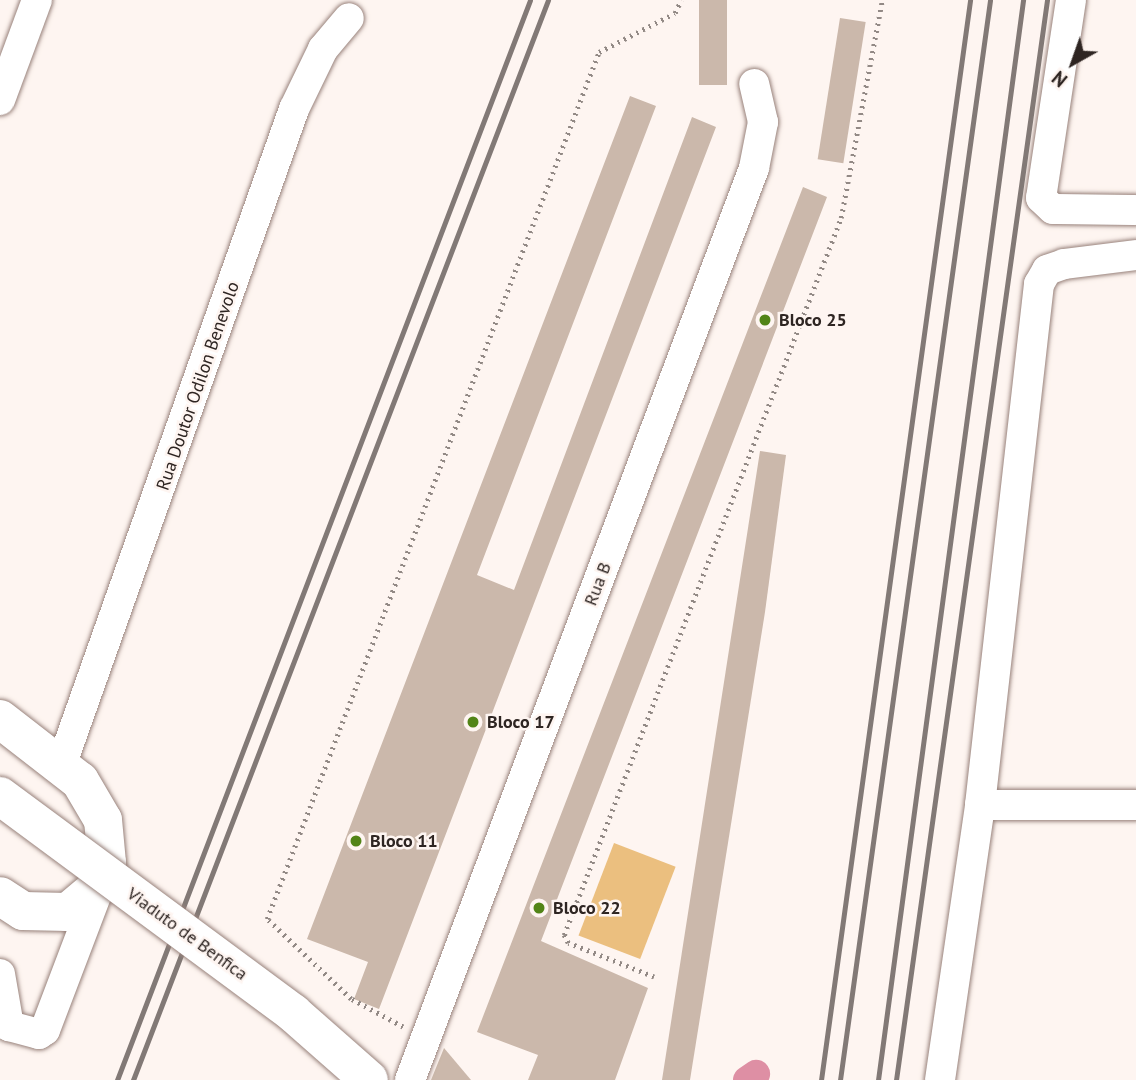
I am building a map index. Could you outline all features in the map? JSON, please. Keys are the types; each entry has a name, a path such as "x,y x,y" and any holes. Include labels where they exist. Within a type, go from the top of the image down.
{"main road":[{"path":"0,719 62,763 103,820 107,863 100,885 68,912 47,916 0,896"},
{"name":"Viaduto de Benfica","path":"0,796 293,1013 369,1080"}],"street":[{"path":"0,100 37,0"},
{"path":"1071,0 1041,198 1053,209 1133,219"},
{"name":"Rua Doutor Odilon Benevolo","path":"62,763 294,109 323,50 349,18"},
{"name":"Rua B","path":"410,1080 754,168 763,122 754,84"},
{"path":"940,1080 980,805 1039,284 1047,270 1064,264 1136,254"},
{"path":"980,805 1136,805"},
{"path":"0,974 9,1026 39,1034 51,1020 100,885"}],"path":[{"path":"427,1039 351,999 267,919 599,52 675,13 681,0"},
{"path":"654,977 568,943 564,935 841,218 882,0"}],"shaded area":[{"path":"614,843 676,867 640,959 579,935"}],"building":[{"path":"699,0 727,0 727,85 699,85"},
{"path":"840,18 866,22 843,163 818,159"},
{"path":"630,96 656,106 477,575 514,590 692,117 716,127 379,1009 354,999 368,962 307,939"},
{"path":"803,187 827,197 541,941 648,988 615,1080 528,1080 538,1055 477,1032"},
{"path":"760,451 786,455 765,612 690,1080 662,1080"},
{"path":"444,1048 471,1080 431,1080"}],"waterway":[{"path":"747,1080 756,1074"}],"railway":[{"path":"117,1080 530,0"},
{"path":"133,1080 548,0"},
{"path":"821,1080 970,0"},
{"path":"840,1080 990,0"},
{"path":"878,1080 1023,0"},
{"path":"896,1080 1047,0"}],"place":[{"name":"Bloco 25","path":"765,320"},
{"name":"Bloco 17","path":"473,722"},
{"name":"Bloco 11","path":"356,841"},
{"name":"Bloco 22","path":"539,908"}]}
